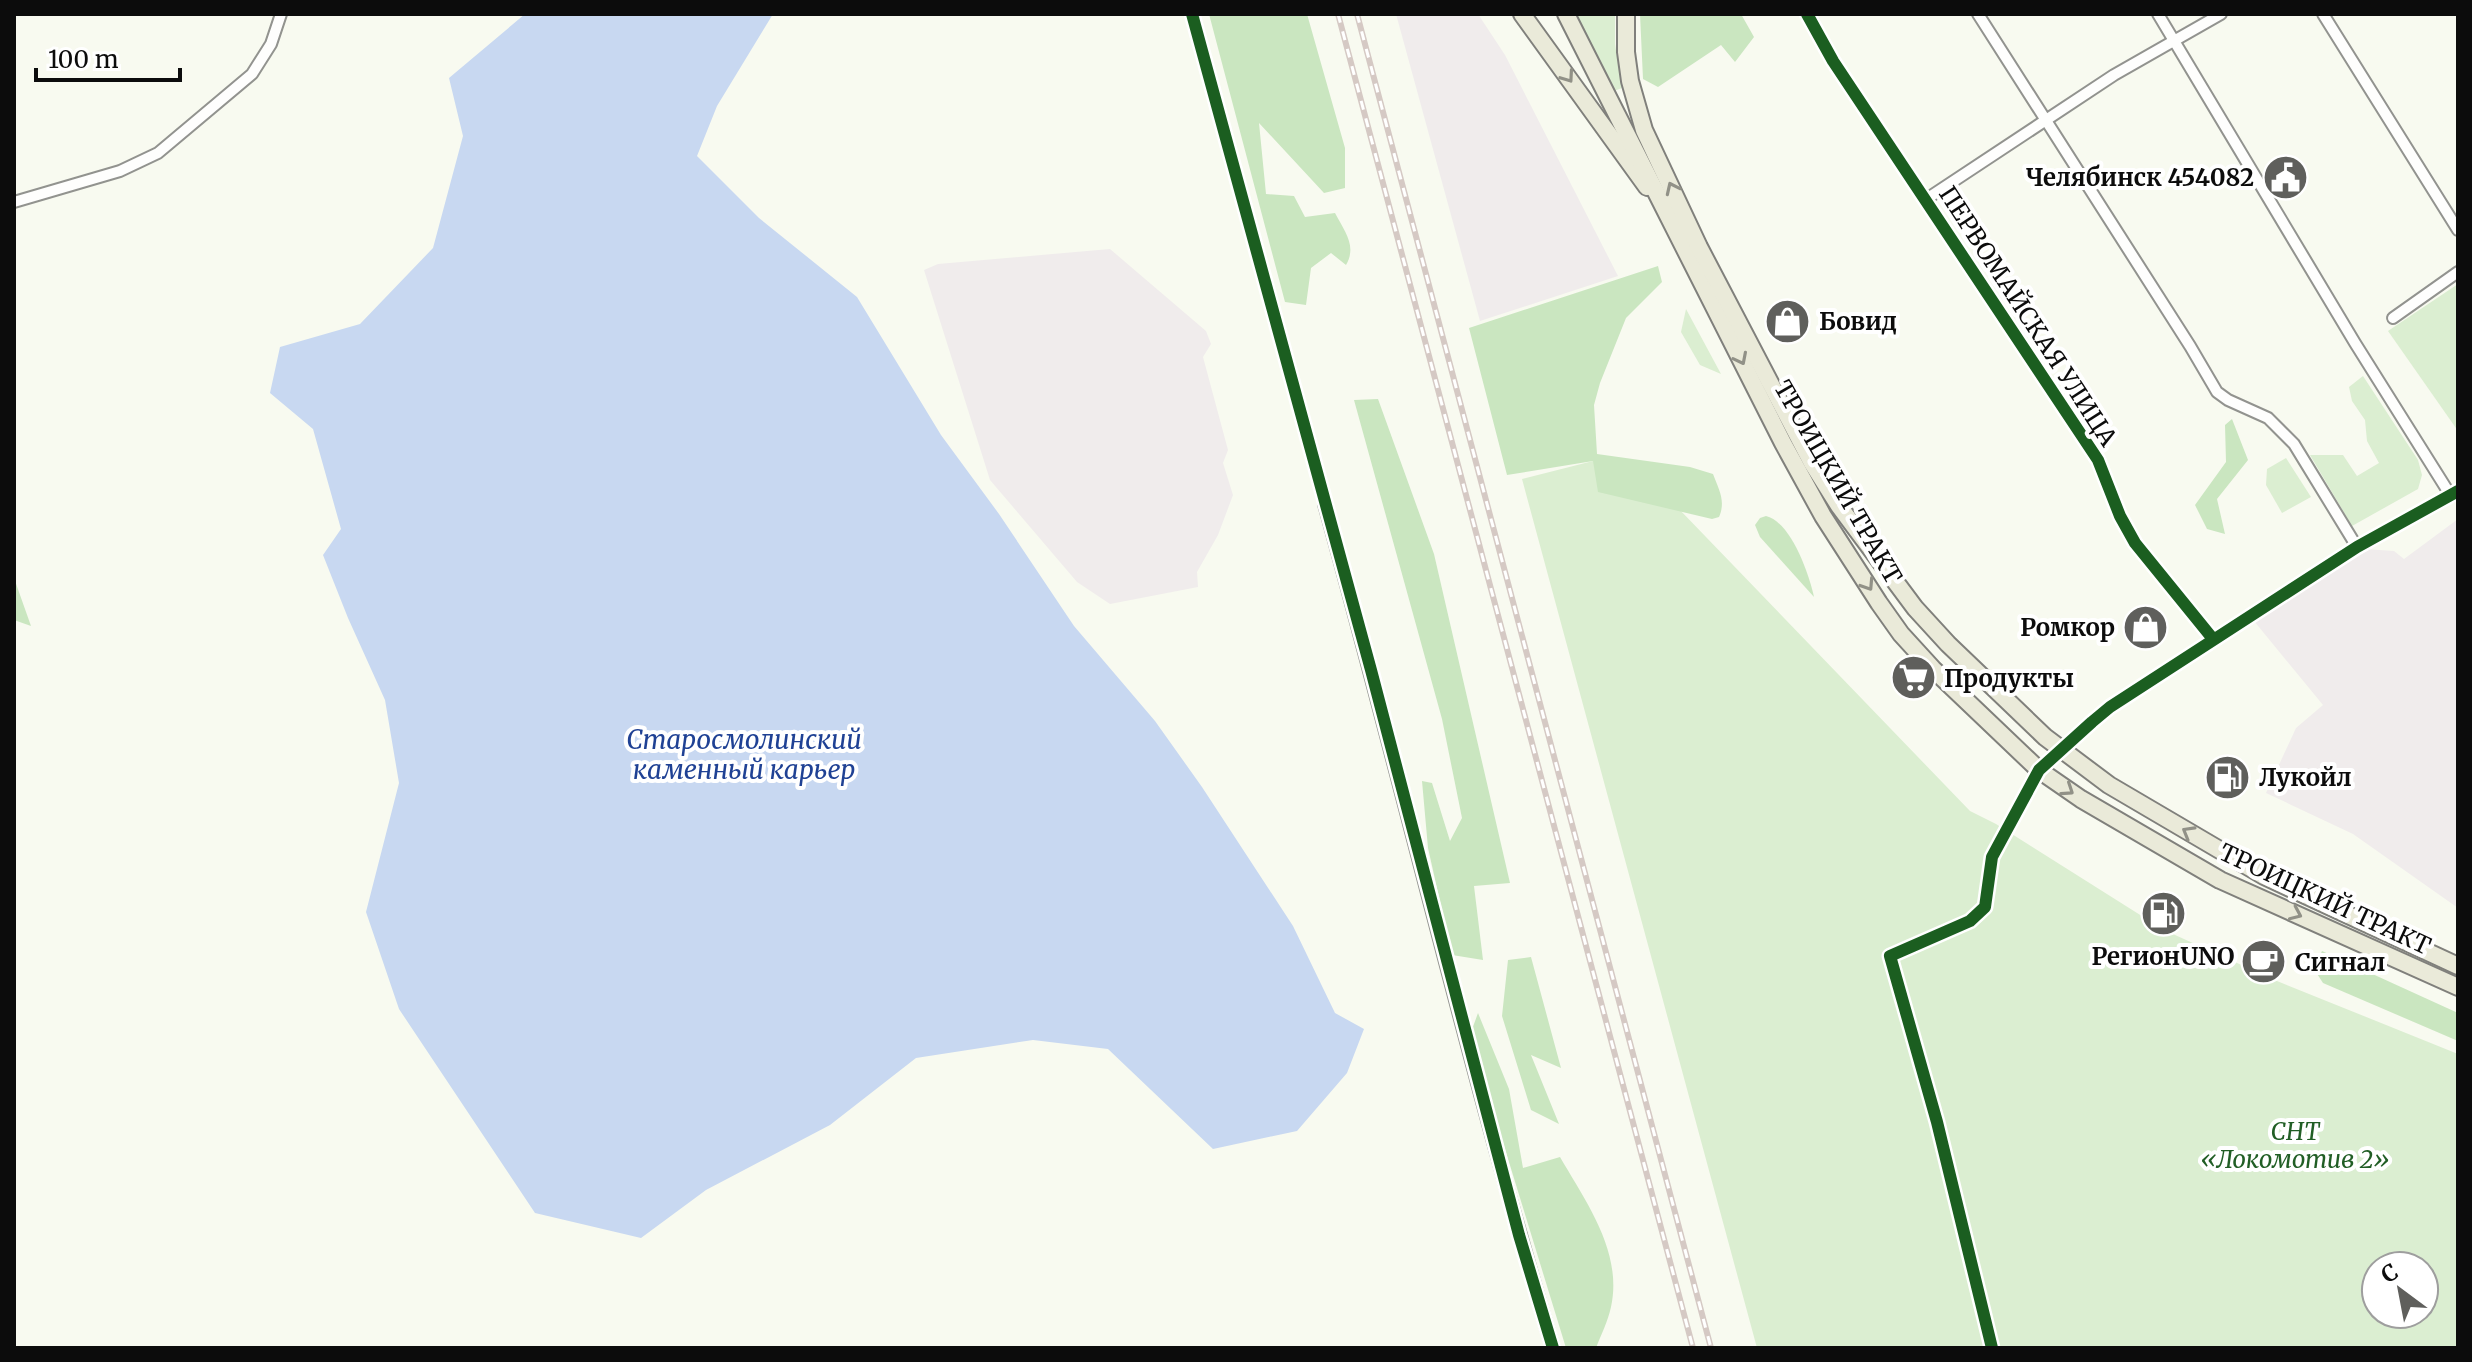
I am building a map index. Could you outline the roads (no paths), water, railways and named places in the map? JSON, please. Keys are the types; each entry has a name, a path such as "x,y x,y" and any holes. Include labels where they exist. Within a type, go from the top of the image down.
{"main road":[{"path":"1522,14 1629,164 1668,213"},
{"name":"ТРОИЦКИЙ ТРАКТ","path":"1566,14 1789,455 1823,516 1901,634 1933,669 2039,770 2081,799 2220,880 2458,987"},
{"name":"ТРОИЦКИЙ ТРАКТ","path":"1626,14 1630,81 1644,130 1718,284 1812,463 1849,520 1921,615 2061,750 2109,785 2264,876 2458,966"}],"street":[{"path":"14,202 120,171 158,153 252,74 271,44 281,14"},
{"path":"1181,14 1192,16 1371,670 1519,1235 1553,1348"},
{"name":"ПЕРВОМАЙСКАЯ УЛИЦА","path":"1807,14 1833,61 2098,460 2120,516 2135,543 2213,639"},
{"path":"1978,14 2208,379 2228,400 2268,418 2282,429 2357,547"},
{"path":"1992,1348 1937,1122 1890,956 1979,915 1988,899 1992,857 2039,770 2110,707 2357,547 2455,494 2355,343 2158,14"},
{"path":"1925,200 2114,75 2221,14"},
{"path":"2323,14 2458,230"},
{"path":"2393,318 2458,272"}],"water":[{"name":"Старосмолинский каменный карьер","path":"525,14 773,14 717,106 697,156 759,218 857,297 941,435 999,514 1074,626 1155,721 1202,787 1293,926 1335,1013 1364,1029 1347,1073 1297,1131 1213,1149 1108,1049 1033,1040 916,1058 830,1125 706,1190 641,1238 535,1213 399,1009 366,912 399,783 385,700 323,555 341,529 313,429 270,393 280,347 360,324 433,248 463,136 449,78"}],"railway":[{"path":"1338,14 1693,1348"},
{"path":"1357,14 1711,1348"}],"place":[{"name":"Челябинск 454082","path":"2285,177"},
{"name":"Бовид","path":"1788,321"},
{"name":"Ромкор","path":"2146,627"},
{"name":"Продукты","path":"1913,678"},
{"name":"Лукойл","path":"2228,777"},
{"name":"РегионUNO","path":"2163,914"},
{"name":"Сигнал","path":"2264,962"}],"park label":[{"name":"СНТ «Локомотив 2»","path":"2295,1145"}]}
